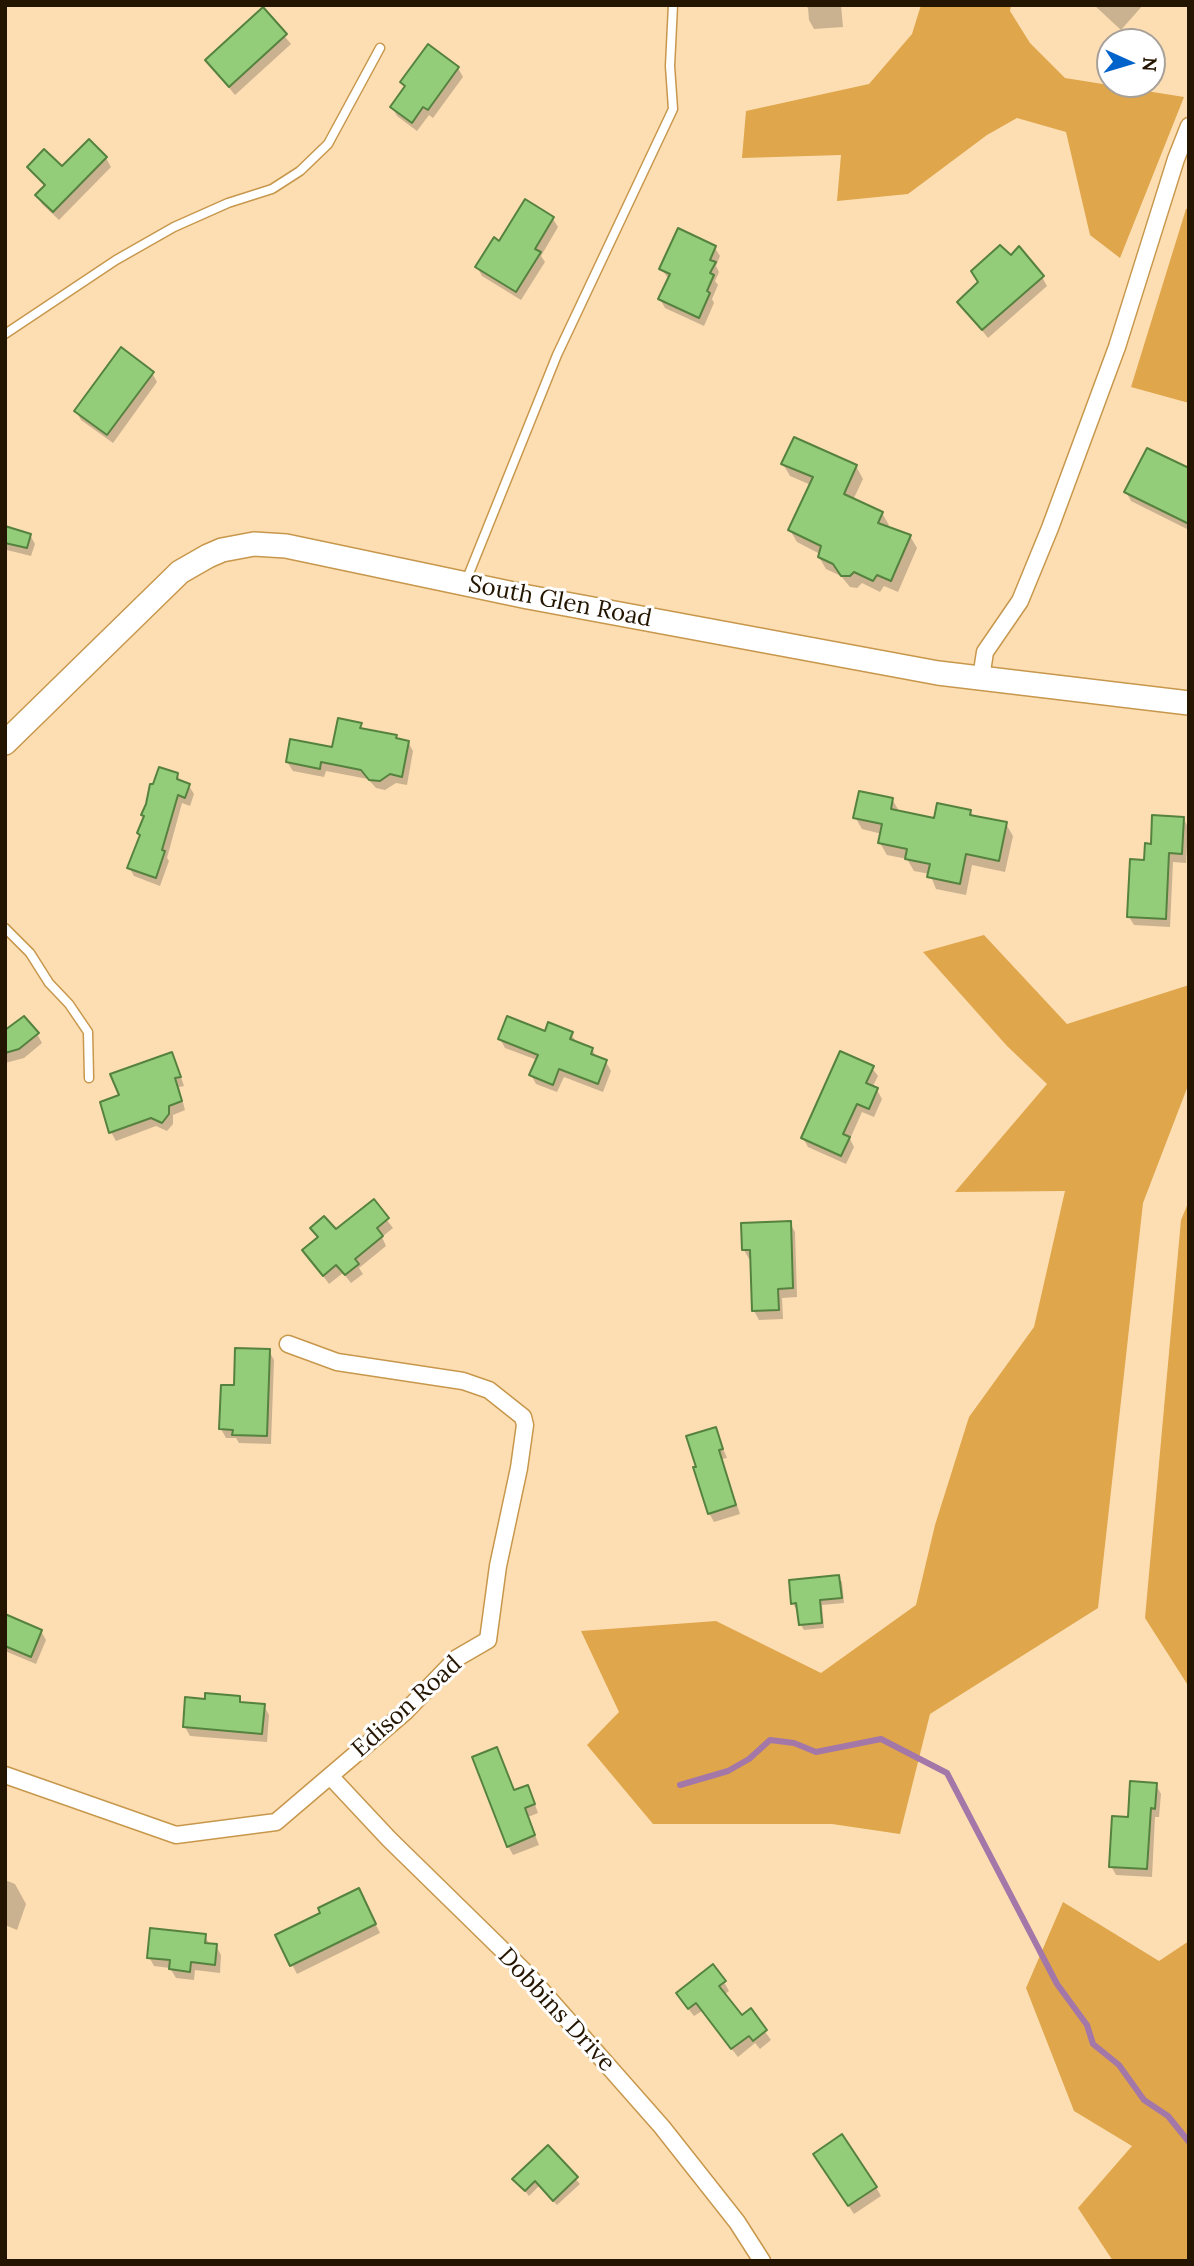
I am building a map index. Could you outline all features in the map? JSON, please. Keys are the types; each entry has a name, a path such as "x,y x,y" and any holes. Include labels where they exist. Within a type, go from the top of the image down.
{"main road":[{"name":"South Glen Road","path":"5,743 167,582 193,563 222,550 254,544 286,546 465,584 938,673 1189,704"}],"street":[{"path":"981,678 985,652 1020,601 1055,515 1117,347 1176,159 1189,126"},
{"name":"Edison Road","path":"5,1775 176,1835 276,1822 405,1712 457,1658 488,1640 498,1566 519,1468 525,1426 523,1417 489,1390 463,1381 337,1362 288,1344"},
{"name":"Dobbins Drive","path":"330,1776 389,1839 528,1975 662,2127 737,2222 762,2261"}],"lane":[{"path":"465,584 557,355 673,109 670,66 673,5"},
{"path":"5,334 116,260 163,234 228,203 272,189 300,171 328,144 380,48"},
{"path":"5,928 30,953 49,983 69,1004 88,1032 89,1078"}],"shaded area":[{"path":"921,5 1011,5 1010,11 1030,43 1065,78 1096,83 1096,98 1166,98 1166,94 1184,97 1120,258 1090,235 1066,132 1017,118 987,135 908,194 837,201 841,155 742,158 746,111 869,84 912,34"},
{"path":"1186,209 1189,209 1189,403 1131,387"},
{"path":"984,935 1067,1024 1189,985 1189,1083 1143,1203 1098,1608 930,1714 900,1834 832,1824 653,1824 587,1745 619,1712 581,1631 716,1621 821,1673 916,1605 935,1525 969,1417 1034,1327 1065,1191 955,1192 1047,1084 1007,1046 923,952"},
{"path":"1189,1201 1189,1687 1145,1618 1181,1220"},
{"path":"1063,1902 1159,1961 1189,1941 1189,2261 1113,2261 1078,2208 1132,2146 1074,2111 1026,1988"}],"building":[{"path":"263,7 287,34 229,87 205,60"},
{"path":"428,44 459,67 428,110 423,107 412,123 390,107 405,86 400,82"},
{"path":"89,139 107,157 53,212 35,195 45,185 27,167 44,149 62,166"},
{"path":"525,199 554,217 535,249 541,252 516,292 475,267 494,237 499,241"},
{"path":"678,228 716,246 710,260 716,262 710,273 714,275 707,291 710,293 699,318 658,299 670,274 659,269"},
{"path":"1000,245 1011,255 1019,246 1044,276 982,330 957,302 978,282 971,271"},
{"path":"121,347 154,372 107,435 74,411"},
{"path":"794,437 857,465 844,494 883,512 878,523 911,535 891,581 877,575 873,581 854,572 850,576 841,576 833,564 818,557 821,546 788,530 813,477 781,464"},
{"path":"1147,448 1189,468 1189,524 1124,492"},
{"path":"5,526 31,534 27,548 5,543"},
{"path":"338,718 362,723 360,728 397,735 396,738 409,741 402,777 390,774 380,781 369,780 361,770 321,762 320,769 286,762 290,739 332,747"},
{"path":"159,767 178,773 177,779 190,784 185,798 178,795 156,878 127,868 140,835 137,833 144,816 141,815 150,784 153,784"},
{"path":"859,791 893,798 891,809 934,818 937,803 971,810 970,815 1007,822 999,861 966,854 960,884 927,877 930,864 905,859 907,849 878,843 882,824 853,818"},
{"path":"1152,815 1184,817 1182,854 1169,853 1166,919 1127,917 1130,859 1144,860 1145,843 1151,844"},
{"path":"24,1016 39,1033 19,1049 5,1053 5,1030"},
{"path":"507,1016 545,1031 548,1022 573,1032 570,1039 593,1048 591,1054 607,1060 598,1084 559,1069 553,1085 529,1075 538,1055 498,1039"},
{"path":"840,1051 874,1066 866,1083 878,1088 869,1109 857,1104 843,1134 850,1137 841,1156 801,1138"},
{"path":"172,1052 181,1077 175,1078 182,1101 169,1106 169,1114 162,1123 151,1118 109,1133 100,1102 119,1095 110,1074"},
{"path":"374,1199 389,1218 377,1228 383,1236 355,1259 359,1264 345,1275 336,1265 323,1276 302,1250 318,1237 310,1228 324,1216 336,1229"},
{"path":"791,1221 793,1288 778,1289 779,1310 752,1311 750,1250 742,1250 741,1223"},
{"path":"235,1348 270,1349 267,1436 232,1435 233,1430 219,1429 221,1385 234,1385"},
{"path":"716,1427 723,1449 719,1450 736,1505 708,1514 686,1436"},
{"path":"839,1575 842,1598 820,1600 822,1623 799,1625 796,1603 791,1604 789,1580"},
{"path":"5,1614 42,1630 31,1657 5,1646"},
{"path":"205,1693 240,1696 240,1702 265,1704 262,1734 183,1727 185,1697 205,1699"},
{"path":"497,1747 514,1790 528,1785 535,1804 525,1808 535,1835 507,1847 472,1757"},
{"path":"1130,1781 1157,1783 1155,1809 1151,1808 1147,1869 1109,1867 1112,1816 1128,1817"},
{"path":"359,1888 376,1924 290,1966 275,1935 320,1913 318,1908"},
{"path":"150,1928 206,1934 205,1943 217,1944 215,1965 191,1962 190,1972 169,1969 170,1960 147,1958"},
{"path":"713,1964 726,1981 719,1986 742,2015 751,2008 767,2030 753,2041 749,2036 731,2049 696,2003 688,2009 676,1993"},
{"path":"842,2134 877,2187 848,2206 813,2154"},
{"path":"548,2145 578,2177 553,2201 535,2181 525,2191 512,2179"}],"waterway":[{"path":"680,1785 728,1771 749,1759 770,1740 794,1743 816,1752 881,1739 947,1773 1057,1984 1087,2025 1093,2044 1119,2065 1144,2100 1168,2116 1189,2142"}]}
